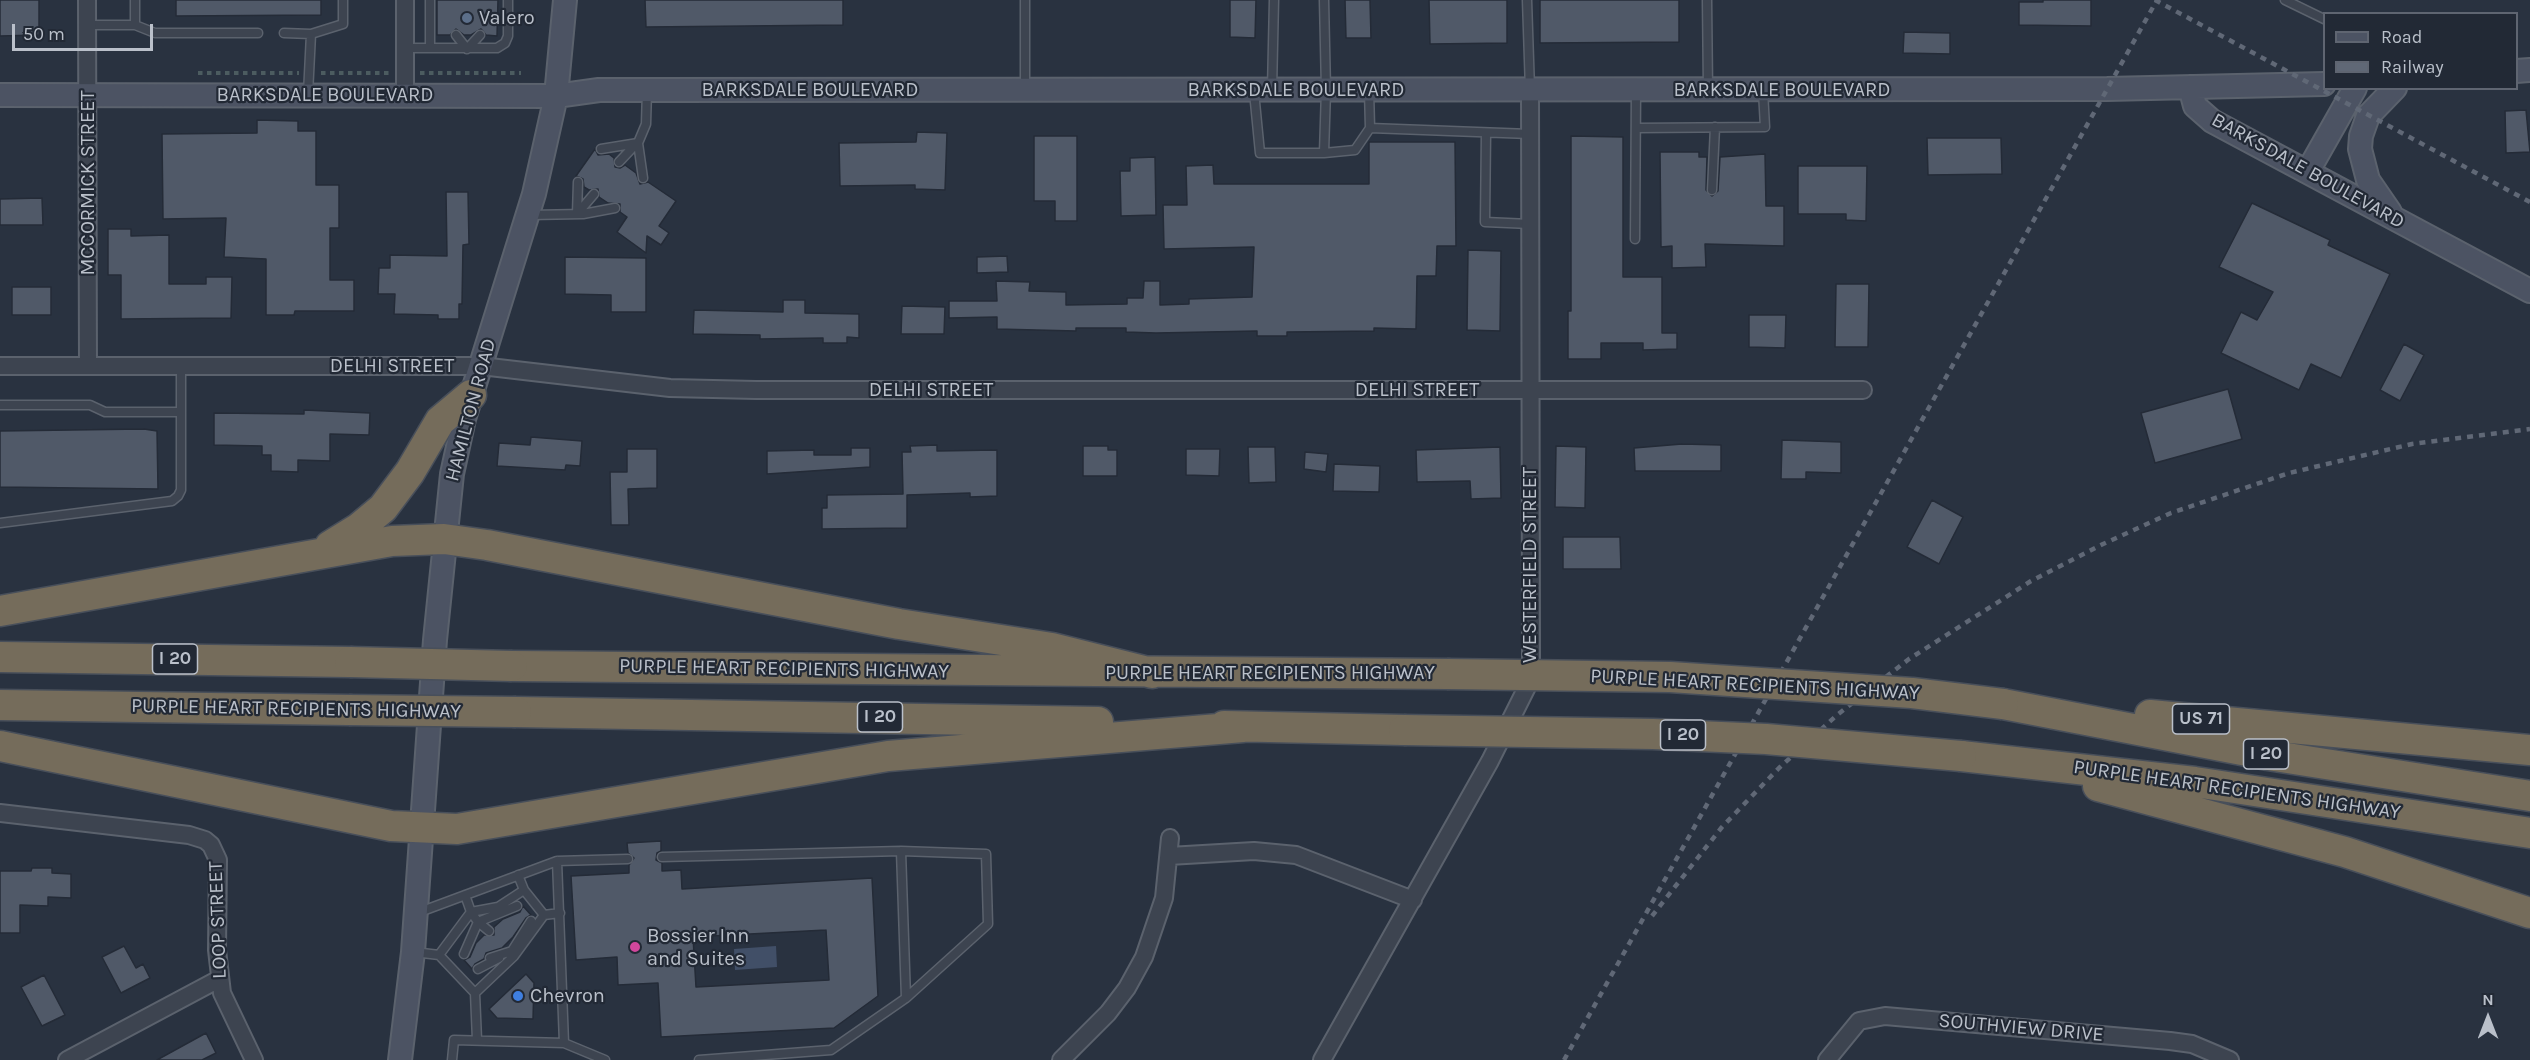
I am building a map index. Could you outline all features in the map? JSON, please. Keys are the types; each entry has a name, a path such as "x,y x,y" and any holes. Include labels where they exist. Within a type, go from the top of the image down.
{"highway":[{"path":"307,555 345,537 378,513 401,487 440,421 471,395"},
{"path":"0,610 307,555 408,540 444,540 487,544 911,626 1052,648 1152,673"},
{"name":"PURPLE HEART RECIPIENTS HIGHWAY","path":"0,657 512,666 1692,678 1912,693 2003,704 2268,754 2530,796"},
{"name":"US 71","path":"2003,704 2101,710 2398,739 2530,763"},
{"name":"PURPLE HEART RECIPIENTS HIGHWAY","path":"0,705 992,719 1243,727 1653,734 1766,739 2092,769 2527,833"},
{"path":"0,746 391,826 457,829 888,756 1243,727"},
{"path":"2398,739 2530,750"},
{"path":"1993,760 2217,816 2334,849 2530,914"}],"main road":[{"name":"HAMILTON ROAD","path":"400,1060 413,952 444,540 455,454 527,215 556,96 565,0"},
{"name":"BARKSDALE BOULEVARD","path":"0,96 87,96 309,84 405,95 556,96 599,90 1763,90 2190,87 2195,106 2212,121 2530,291"},
{"path":"2190,87 2323,84"},
{"path":"2307,171 2354,90"},
{"path":"2393,90 2368,116 2361,136 2360,149 2368,180 2377,197 2400,221"}],"street":[{"name":"MCCORMICK STREET","path":"87,0 88,366"},
{"path":"405,0 405,95"},
{"name":"WESTERFIELD STREET","path":"1322,1060 1490,761 1527,687 1531,661 1530,90"},
{"name":"DELHI STREET","path":"0,366 481,366 670,388 713,389 1863,390"},
{"name":"LOOP STREET","path":"0,813 189,835 205,840 216,851 218,860 219,979 226,1004 254,1060"},
{"path":"1061,1060 1108,1013 1139,967 1159,919 1170,838"},
{"path":"1169,856 1254,851 1296,855 1413,900"},
{"path":"67,1060 219,979"},
{"name":"SOUTHVIEW DRIVE","path":"1827,1060 1859,1022 1872,1016 2192,1044 2230,1060"},
{"path":"2185,1060 2192,1044"}],"lane":[{"path":"135,0 135,25"},
{"path":"284,33 311,34 343,24 343,0"},
{"path":"430,0 430,48"},
{"path":"405,48 497,48 505,43 508,36 508,0"},
{"path":"1025,0 1025,90"},
{"path":"1274,0 1263,90 1260,153 1324,153 1355,150 1370,128 1369,90"},
{"path":"1324,0 1326,90 1324,153"},
{"path":"1527,0 1530,90"},
{"path":"1707,0 1708,90"},
{"path":"2285,0 2323,18"},
{"path":"87,25 135,25 155,33 258,33"},
{"path":"309,84 311,34"},
{"path":"456,35 467,49"},
{"path":"467,49 480,35"},
{"path":"620,162 638,142 646,124 647,90"},
{"path":"1635,239 1636,90"},
{"path":"1636,128 1765,127 1763,90"},
{"path":"1712,190 1714,127"},
{"path":"1370,128 1530,134"},
{"path":"1486,133 1485,222 1530,224"},
{"path":"601,149 638,142"},
{"path":"638,142 643,178"},
{"path":"577,214 578,182"},
{"path":"577,214 594,194"},
{"path":"527,215 577,214 615,208"},
{"path":"0,523 172,501 181,490 181,366"},
{"path":"0,405 90,405 105,412 181,412"},
{"path":"901,851 906,998"},
{"path":"662,857 901,851 986,854 988,924 906,998 831,1050 699,1060"},
{"path":"416,914 557,861 628,859"},
{"path":"557,861 564,1043"},
{"path":"518,875 524,890 544,915"},
{"path":"439,955 471,912 498,907 524,890"},
{"path":"465,895 471,912 489,932"},
{"path":"464,954 478,922 517,906"},
{"path":"475,993 513,953 544,915 560,913"},
{"path":"478,922 506,916"},
{"path":"478,969 513,953 531,921"},
{"path":"476,943 478,922"},
{"path":"513,953 519,932"},
{"path":"504,946 513,953"},
{"path":"413,952 439,955 475,993 477,1040"},
{"path":"490,958 513,953"},
{"path":"452,1060 454,1040 477,1040 564,1043 605,1060"}],"path":[{"path":"196,73 309,84 385,73"},
{"path":"423,73 521,73"}],"water":[{"path":"776,946 777,967 735,970 734,949"}],"building":[{"path":"0,0 39,0 39,35 0,36"},
{"path":"176,0 321,0 321,15 176,16"},
{"name":"Valero","path":"437,0 498,0 497,36 486,35 481,29 471,35 464,35 456,29 450,35 437,35"},
{"path":"645,0 843,0 843,25 646,27"},
{"path":"1230,0 1256,0 1255,38 1230,37"},
{"path":"1345,0 1370,0 1371,38 1346,38"},
{"path":"1429,0 1507,0 1507,43 1430,44"},
{"path":"1540,0 1679,0 1679,42 1540,43"},
{"path":"2043,0 2091,0 2091,26 2019,25 2019,2 2043,2"},
{"path":"1904,32 1950,33 1950,54 1903,53"},
{"path":"2526,110 2530,152 2506,153 2505,111"},
{"path":"257,120 298,121 298,131 316,131 316,185 339,185 339,228 330,228 330,280 354,280 354,311 295,311 294,315 266,315 266,259 224,257 226,218 163,219 162,134 257,133"},
{"path":"917,132 947,133 945,190 915,189 915,185 840,186 839,143 916,142"},
{"path":"1034,136 1077,136 1077,221 1055,221 1055,201 1034,201"},
{"path":"1571,136 1623,137 1623,277 1662,277 1662,333 1677,333 1677,349 1643,350 1643,343 1601,343 1601,359 1568,359 1568,311 1571,311"},
{"path":"1927,138 2001,138 2002,174 1928,175"},
{"path":"1369,142 1455,142 1456,246 1437,246 1436,276 1417,276 1416,329 1374,328 1374,331 1287,332 1287,336 1257,336 1257,331 1156,333 1126,332 1126,328 1076,328 1076,331 997,329 997,317 949,318 949,301 997,301 996,281 1030,282 1029,291 1066,292 1066,305 1127,304 1127,298 1143,298 1144,281 1160,281 1160,305 1189,304 1189,299 1252,297 1254,247 1164,249 1163,205 1187,205 1186,166 1213,165 1214,184 1369,184"},
{"path":"595,149 598,155 609,154 614,158 615,167 620,168 625,165 636,173 640,184 648,182 676,201 659,226 669,233 661,245 647,236 646,253 617,232 627,217 620,212 620,204 608,203 599,197 598,189 589,190 584,187 583,179 576,176"},
{"path":"1660,152 1699,152 1699,157 1707,157 1706,190 1712,196 1718,191 1720,157 1765,154 1766,206 1784,206 1784,246 1705,244 1706,267 1672,268 1672,246 1661,247"},
{"path":"1155,157 1156,215 1121,216 1120,171 1130,171 1130,158"},
{"path":"1798,166 1867,166 1866,221 1846,220 1846,214 1798,214"},
{"path":"446,192 468,192 469,244 463,245 462,304 459,304 459,319 438,319 438,315 394,314 395,294 378,294 379,268 390,268 390,255 447,256"},
{"path":"42,198 43,225 0,225 0,199"},
{"path":"2252,203 2330,240 2328,245 2390,274 2341,378 2311,364 2299,390 2221,353 2241,312 2257,320 2273,292 2219,267"},
{"path":"108,229 131,229 131,236 169,235 169,284 206,284 206,277 232,277 231,318 121,319 121,275 108,275"},
{"path":"1468,250 1501,251 1500,331 1467,330"},
{"path":"1007,256 1008,272 977,273 977,257"},
{"path":"565,257 646,258 646,312 611,312 611,295 565,294"},
{"path":"1836,284 1869,284 1868,347 1835,347"},
{"path":"12,287 51,287 51,315 12,315"},
{"path":"783,300 805,300 805,313 859,314 859,338 847,337 847,343 823,343 823,338 760,339 760,335 693,334 694,310 783,312"},
{"path":"902,306 945,307 944,334 901,334"},
{"path":"1749,315 1786,315 1785,348 1749,347"},
{"path":"2404,344 2424,355 2400,401 2380,390"},
{"path":"2228,389 2242,439 2155,463 2141,413"},
{"path":"304,410 370,413 369,435 330,434 330,461 298,460 298,472 271,471 271,455 262,455 262,446 214,445 214,413 304,414"},
{"path":"144,429 157,431 158,489 0,487 0,431"},
{"path":"531,437 582,441 580,466 566,465 565,470 497,466 499,443 530,445"},
{"path":"1782,440 1841,442 1841,473 1806,472 1806,479 1781,479"},
{"path":"1682,444 1721,445 1721,471 1635,471 1634,448"},
{"path":"937,445 937,451 997,450 997,496 970,497 970,493 907,495 907,528 822,529 822,508 827,508 827,495 903,494 902,452 911,452 910,446"},
{"path":"1083,446 1108,446 1108,450 1117,450 1117,476 1083,476"},
{"path":"1556,446 1586,447 1585,508 1555,507"},
{"path":"1248,447 1275,447 1276,482 1249,483"},
{"path":"1500,447 1501,498 1471,499 1470,481 1417,482 1416,450"},
{"path":"851,448 870,448 870,467 767,474 767,451 814,450 814,455 851,455"},
{"path":"627,449 657,449 657,488 628,489 629,525 611,525 610,472 627,472"},
{"path":"1186,449 1220,449 1219,476 1186,475"},
{"path":"1305,452 1328,454 1326,472 1304,469"},
{"path":"1334,464 1380,466 1379,492 1333,491"},
{"path":"1932,500 1963,517 1939,564 1907,547"},
{"path":"1563,537 1620,537 1621,569 1563,569"},
{"name":"Bossier Inn and Suites","path":"661,841 661,851 657,853 656,860 662,863 662,871 681,870 682,889 872,878 878,996 834,1028 661,1037 658,983 618,985 617,957 576,960 571,876 629,873 629,865 634,858 628,853 627,843","holes":["826,930 829,980 696,987 693,937"]},
{"path":"32,868 52,868 52,873 71,874 71,898 48,897 48,906 20,905 20,933 0,933 0,871 31,871"},
{"name":"Chevron","path":"523,906 531,915 502,948 486,953 484,959 475,964 472,969 464,960 470,957 476,943 484,935 494,935 494,927 503,919 520,912"},
{"path":"124,946 136,968 143,964 150,978 121,993 102,957"},
{"name":"Chevron","path":"526,974 534,983 533,1019 497,1018 489,1009"},
{"path":"44,975 65,1015 42,1026 21,987"},
{"path":"206,1033 216,1053 202,1060 157,1060"}],"railway":[{"path":"2155,0 2530,202"},
{"path":"1564,1060 2157,0"},
{"path":"1652,916 1722,827 1779,768 1837,715 1909,659 2031,581 2103,544 2171,513 2289,473 2412,444 2530,429"}],"place":[{"name":"Valero","path":"467,18"},
{"name":"Bossier Inn and Suites","path":"635,947"},
{"name":"Chevron","path":"518,996"}]}
